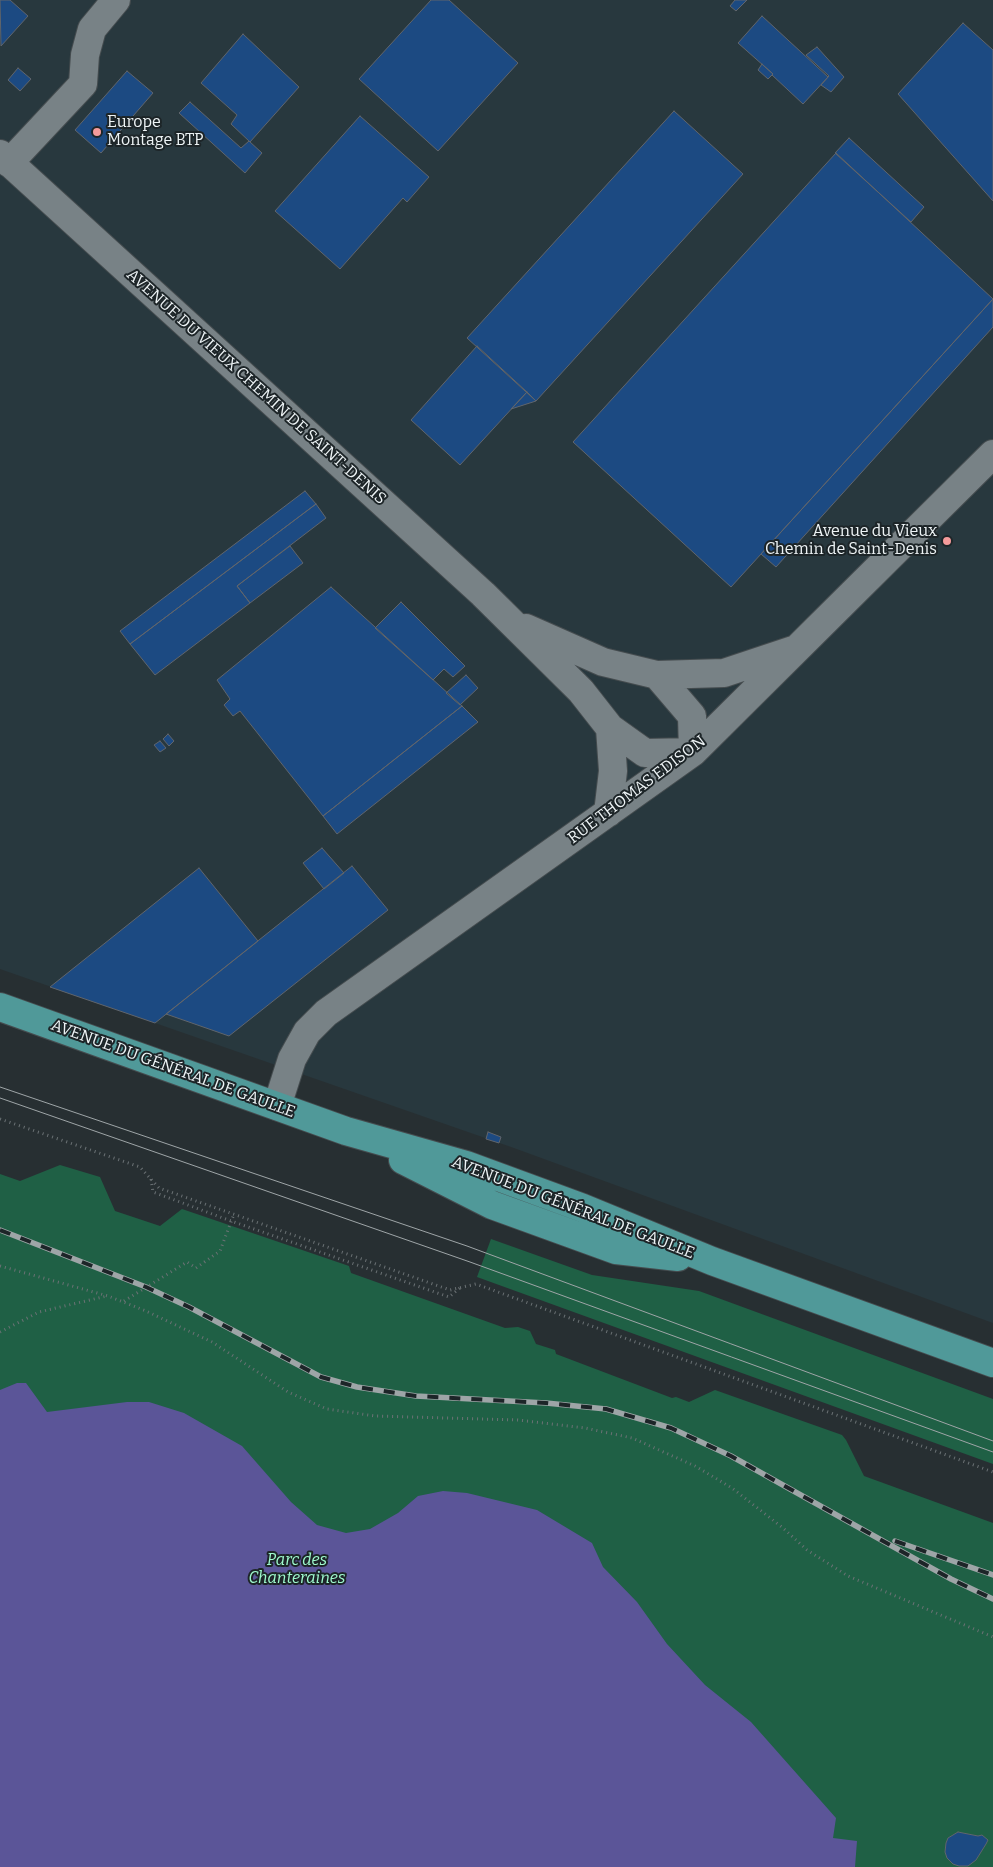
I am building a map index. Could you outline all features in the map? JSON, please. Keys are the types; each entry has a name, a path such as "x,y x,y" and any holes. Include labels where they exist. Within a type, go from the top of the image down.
{"main road":[{"name":"AVENUE DU GÉNÉRAL DE GAULLE","path":"0,1007 346,1131 492,1205 616,1250 712,1262 993,1363"}],"street":[{"path":"5,158 83,84 85,55 92,30 116,0"},
{"name":"AVENUE DU VIEUX CHEMIN DE SAINT-DENIS","path":"5,158 511,621 581,691 610,728 645,753 693,752"},
{"name":"RUE THOMAS EDISON","path":"278,1106 292,1059 308,1032 326,1013 693,752 800,648 993,454"},
{"name":"AVENUE DU VIEUX CHEMIN DE SAINT-DENIS","path":"511,621 604,662 657,675 724,673 800,648"},
{"path":"657,675 692,716 693,752"},
{"path":"608,813 613,771 610,728"}],"path":[{"path":"0,1119 140,1168 159,1188 450,1290 476,1284 993,1472"},
{"path":"152,1179 153,1192 231,1221 449,1296 461,1288"},
{"path":"123,1302 186,1262 196,1268 220,1251 234,1214"},
{"path":"0,1266 108,1296 146,1310 212,1342 288,1392 327,1409 375,1416 518,1420 586,1428 632,1438 695,1466 732,1488 783,1528 807,1550 848,1576 993,1636"},
{"path":"0,1332 39,1312 108,1296"}],"shaded area":[{"path":"0,0 993,0 993,1323 514,1148 0,969"},
{"path":"17,1383 26,1383 47,1412 127,1402 149,1402 184,1413 242,1446 291,1502 317,1525 346,1533 370,1529 398,1513 418,1496 443,1491 467,1493 537,1510 592,1543 603,1567 637,1602 667,1644 705,1685 751,1722 836,1818 833,1838 857,1841 855,1867 0,1867 0,1390"}],"green space":[{"name":"Parc des Chanteraines","path":"60,1165 100,1177 115,1211 160,1226 182,1209 349,1266 351,1273 505,1328 518,1327 530,1331 536,1344 555,1350 556,1354 672,1398 676,1397 689,1402 715,1390 842,1435 864,1476 993,1523 993,1867 0,1867 0,1174 20,1181"},
{"path":"491,1239 592,1275 699,1291 993,1399 993,1464 477,1277"}],"building":[{"path":"0,0 10,0 28,16 1,46"},
{"path":"431,0 449,0 518,63 438,151 359,79"},
{"path":"735,0 747,0 736,11 730,6"},
{"path":"762,16 828,77 803,104 738,43"},
{"path":"963,23 993,50 993,201 898,94"},
{"path":"243,34 299,87 250,142 231,124 237,115 201,83"},
{"path":"817,47 844,77 831,92 821,85 829,76 806,55"},
{"path":"762,64 773,74 768,79 758,70"},
{"path":"18,68 31,79 20,91 8,80"},
{"path":"127,71 153,93 101,153 75,130"},
{"path":"190,102 241,148 249,141 262,153 245,173 179,113"},
{"path":"674,111 743,174 536,401 467,338"},
{"path":"360,116 429,177 407,202 403,198 340,269 275,211"},
{"path":"849,138 924,207 911,222 835,153"},
{"path":"836,153 993,299 731,587 573,442"},
{"path":"993,299 993,327 776,567 761,554"},
{"path":"477,346 527,392 460,465 411,420"},
{"path":"527,392 536,401 511,409"},
{"path":"305,491 316,504 130,644 120,631"},
{"path":"316,504 326,518 237,586 250,603 155,675 130,644"},
{"path":"290,546 303,563 250,603 237,586"},
{"path":"331,587 462,706 323,816 240,711 233,716 224,705 230,699 217,680"},
{"path":"401,602 465,666 453,677 444,669 433,680 375,628"},
{"path":"466,675 478,688 460,705 446,693"},
{"path":"462,706 478,722 337,834 323,816"},
{"path":"168,734 174,741 169,746 163,739"},
{"path":"160,741 166,748 160,752 154,745"},
{"path":"322,848 344,873 324,889 303,863"},
{"path":"352,866 388,910 229,1036 166,1014"},
{"path":"199,868 258,941 155,1023 50,987"},
{"path":"488,1132 501,1137 499,1143 486,1139"},
{"path":"958,1832 982,1835 988,1840 976,1860 968,1866 953,1864 947,1858 945,1852 948,1838"}],"tram line":[{"path":"0,1087 467,1246 993,1441"},
{"path":"0,1098 470,1262 993,1452"}],"railway":[{"path":"0,1230 146,1287 189,1307 321,1377 357,1387 416,1396 546,1403 606,1409 671,1428 731,1456 951,1579 993,1599"},
{"path":"895,1541 993,1575"}],"place":[{"name":"Europe Montage BTP","path":"97,132"},
{"name":"Avenue du Vieux Chemin de Saint-Denis","path":"947,541"}]}
